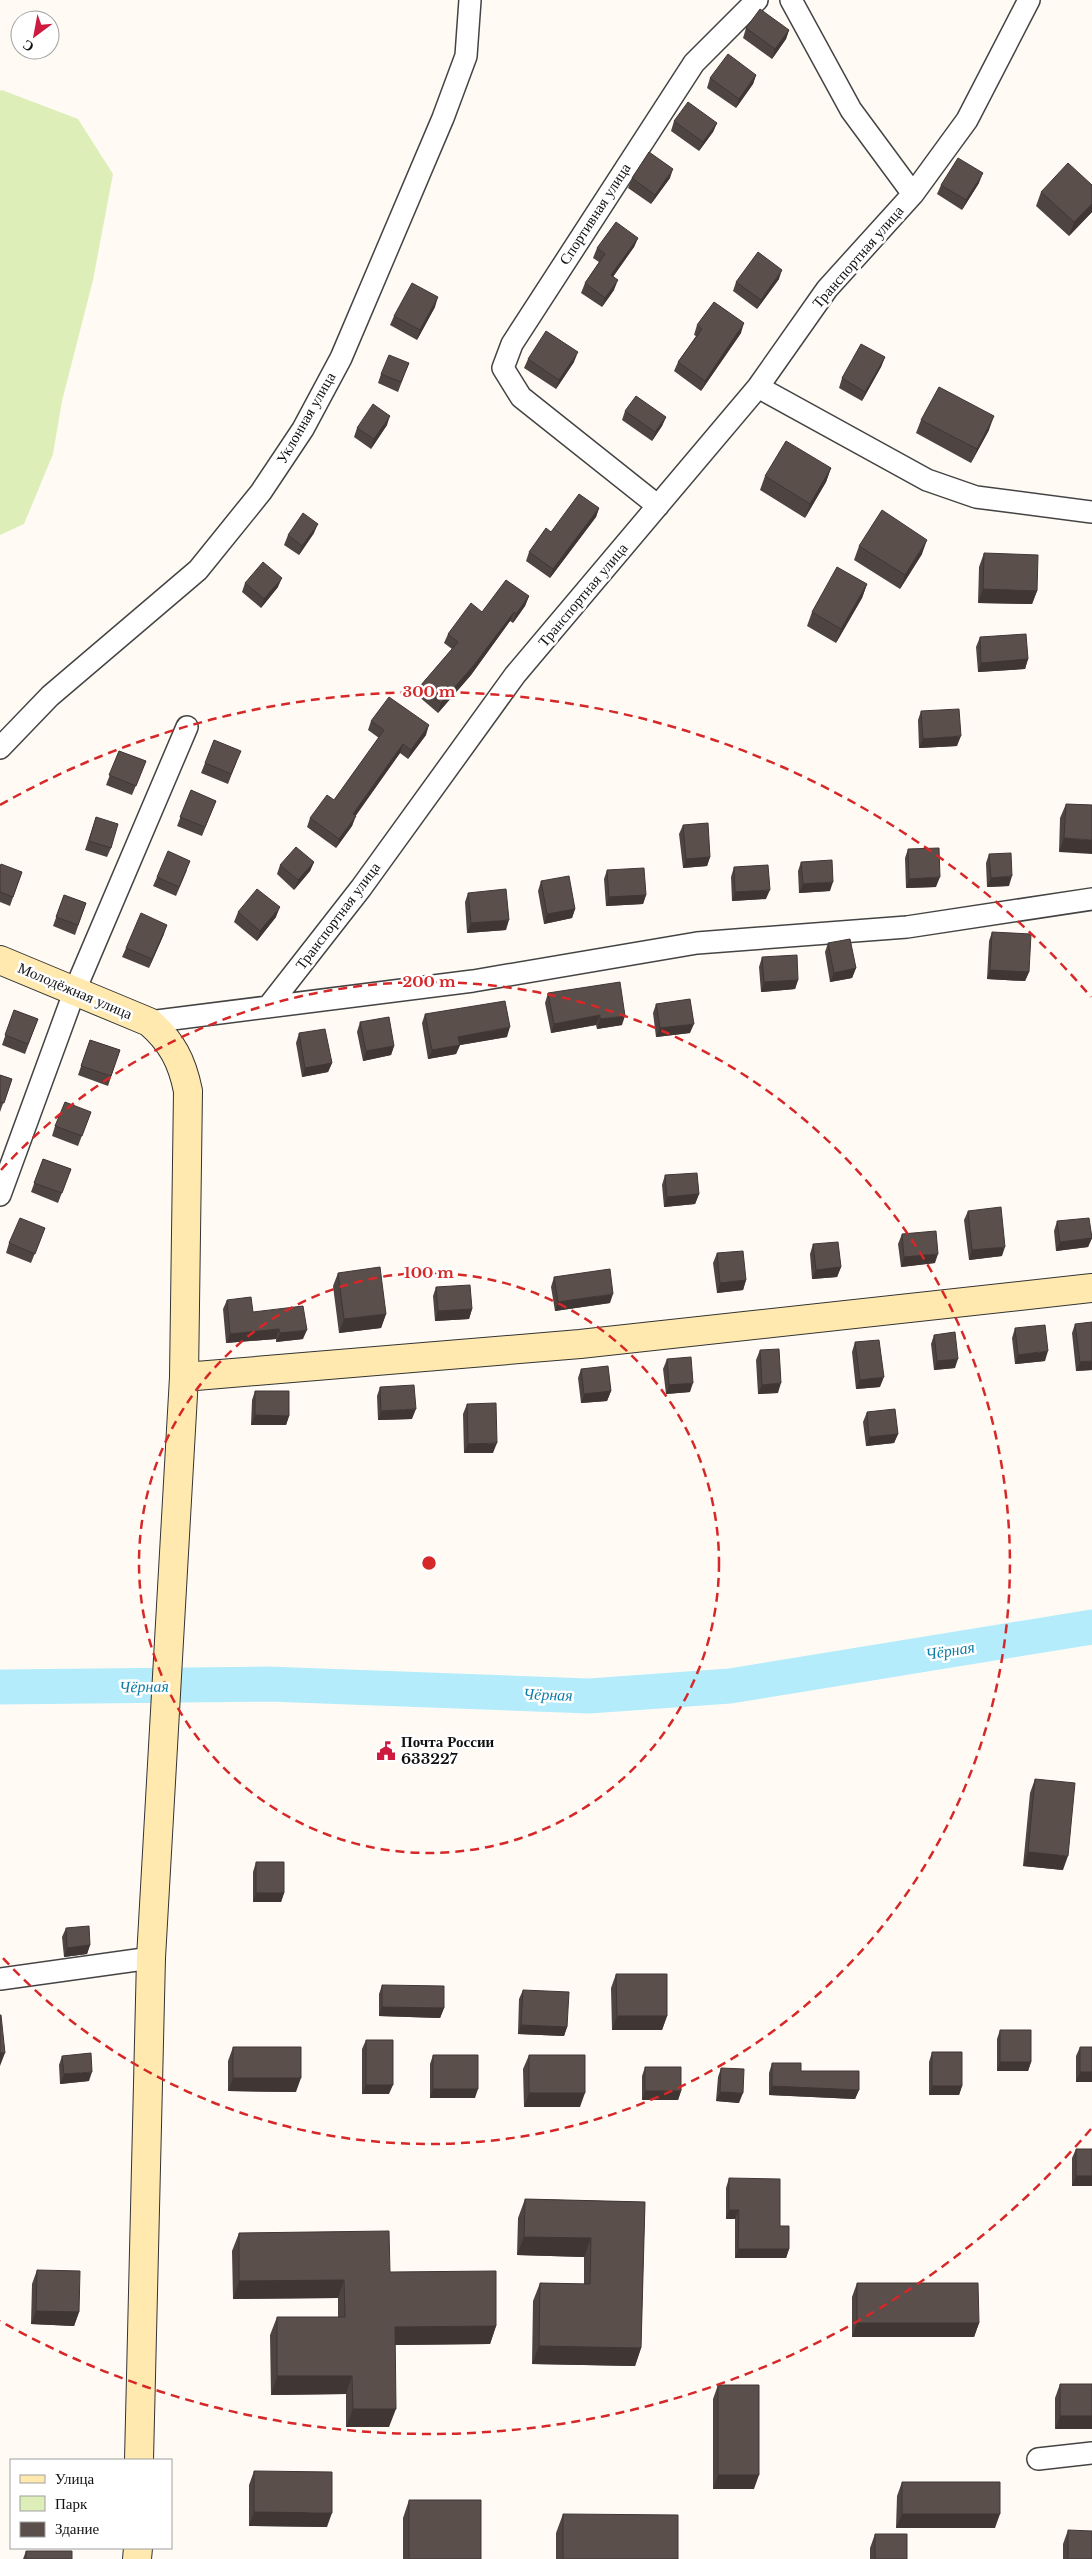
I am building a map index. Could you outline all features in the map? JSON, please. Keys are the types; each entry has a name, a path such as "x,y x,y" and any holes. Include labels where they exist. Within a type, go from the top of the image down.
{"street":[{"name":"Уклонная улица","path":"0,748 50,696 198,570 261,492 303,429 341,358 446,110 466,56 470,0"},
{"name":"Спортивная улица","path":"658,506 521,397 503,368 517,336 694,63 757,0"},
{"path":"791,0 851,110 913,194"},
{"name":"Транспортная улица","path":"268,1007 361,888 515,675 758,387 826,288 913,194 967,120 1029,0"},
{"path":"758,387 927,480 976,497 1092,512"},
{"path":"0,1195 75,990 187,727"},
{"path":"149,1022 474,980 697,943 908,927 1092,899"},
{"name":"Молодёжная улица","path":"0,960 149,1022"},
{"path":"139,2459 151,1958 184,1377 188,1091 176,1052 163,1034 149,1022"},
{"path":"184,1377 580,1344 1092,1288"},
{"path":"0,1979 151,1958"},
{"path":"1038,2458 1092,2452"}],"green space":[{"path":"2,90 78,119 113,174 93,280 62,401 53,454 24,524 0,535 0,91"}],"building":[{"path":"760,9 789,30 775,49 746,28"},
{"path":"728,54 756,75 739,99 710,78"},
{"path":"688,102 717,123 703,142 674,121"},
{"path":"649,152 673,169 655,195 632,178"},
{"path":"958,158 983,173 966,200 941,185"},
{"path":"1068,163 1092,185 1092,204 1074,222 1041,192"},
{"path":"616,222 638,238 611,275 618,280 605,298 585,283 605,254 597,248"},
{"path":"758,252 782,270 761,300 736,282"},
{"path":"412,283 438,297 420,330 394,316"},
{"path":"714,302 744,323 705,381 678,362 702,329 697,325"},
{"path":"546,331 578,352 559,380 528,359"},
{"path":"861,344 885,357 865,392 842,378"},
{"path":"389,355 409,363 401,382 381,374"},
{"path":"939,387 994,416 977,449 921,420"},
{"path":"636,396 666,417 655,432 625,411"},
{"path":"373,404 390,416 374,439 357,428"},
{"path":"786,441 831,468 810,504 765,476"},
{"path":"579,494 599,508 553,569 529,552 546,528 551,532"},
{"path":"882,510 927,540 905,575 859,546"},
{"path":"303,513 318,524 302,546 288,535"},
{"path":"984,553 1038,555 1037,591 983,589"},
{"path":"263,562 282,578 264,599 245,583"},
{"path":"837,567 867,584 841,629 812,612"},
{"path":"506,580 529,596 441,703 421,685 458,642 448,634 471,603 482,612"},
{"path":"1026,634 1028,659 981,663 980,637"},
{"path":"389,697 429,725 411,750 403,744 353,814 356,816 339,839 310,818 327,795 334,800 384,730 371,721"},
{"path":"959,709 961,736 923,739 921,711"},
{"path":"214,740 241,751 231,774 205,763"},
{"path":"119,751 146,761 136,786 109,775"},
{"path":"191,790 216,801 205,827 180,817"},
{"path":"1066,804 1092,805 1092,840 1064,838"},
{"path":"96,817 118,824 111,848 89,841"},
{"path":"708,823 710,857 686,859 683,825"},
{"path":"296,847 314,862 298,880 280,865"},
{"path":"939,848 940,877 909,879 908,849"},
{"path":"168,851 190,861 179,887 157,877"},
{"path":"1011,853 1012,876 991,878 989,854"},
{"path":"832,860 833,882 803,884 801,862"},
{"path":"1,864 22,872 13,897 0,892"},
{"path":"768,865 770,890 735,892 734,867"},
{"path":"644,868 646,895 609,897 607,870"},
{"path":"569,876 575,909 547,914 541,881"},
{"path":"257,889 280,907 260,931 238,912"},
{"path":"506,889 509,920 471,923 468,893"},
{"path":"64,895 86,903 78,925 56,917"},
{"path":"141,913 167,925 152,959 126,948"},
{"path":"992,932 1031,934 1029,972 990,970"},
{"path":"850,939 856,968 834,973 828,943"},
{"path":"797,955 798,980 764,982 762,957"},
{"path":"620,982 625,1016 600,1019 600,1015 554,1024 548,993"},
{"path":"690,999 694,1024 660,1028 656,1004"},
{"path":"505,1001 510,1027 458,1037 460,1045 432,1050 425,1014"},
{"path":"14,1010 38,1019 28,1044 5,1035"},
{"path":"389,1017 394,1046 366,1051 360,1022"},
{"path":"325,1029 332,1063 305,1068 299,1033"},
{"path":"90,1040 120,1050 111,1076 81,1066"},
{"path":"0,1075 12,1079 4,1103 0,1102"},
{"path":"65,1102 91,1112 82,1136 55,1126"},
{"path":"43,1159 71,1169 62,1193 34,1183"},
{"path":"697,1173 699,1194 667,1197 665,1175"},
{"path":"1001,1207 1005,1247 972,1250 968,1211"},
{"path":"20,1218 45,1228 35,1254 9,1243"},
{"path":"1089,1218 1092,1238 1060,1242 1057,1221"},
{"path":"936,1231 938,1254 904,1257 902,1234"},
{"path":"838,1242 841,1267 816,1270 813,1244"},
{"path":"743,1251 746,1280 720,1283 717,1253"},
{"path":"380,1267 386,1314 344,1319 338,1273"},
{"path":"610,1269 613,1294 558,1302 554,1277"},
{"path":"470,1285 472,1309 438,1311 436,1287"},
{"path":"251,1297 253,1312 303,1306 307,1330 280,1333 279,1329 230,1334 227,1300"},
{"path":"1092,1322 1092,1361 1080,1362 1075,1324"},
{"path":"1045,1325 1048,1351 1018,1355 1015,1328"},
{"path":"955,1332 958,1359 937,1361 934,1335"},
{"path":"879,1340 884,1377 860,1380 855,1342"},
{"path":"779,1349 781,1383 762,1385 760,1350"},
{"path":"691,1357 693,1383 669,1385 667,1359"},
{"path":"608,1366 611,1391 584,1394 581,1369"},
{"path":"414,1385 416,1409 381,1411 380,1387"},
{"path":"255,1391 289,1391 289,1416 255,1415"},
{"path":"496,1403 497,1443 468,1444 467,1404"},
{"path":"895,1409 898,1434 869,1437 867,1412"},
{"path":"1035,1779 1075,1783 1068,1856 1028,1852"},
{"path":"256,1862 284,1862 284,1893 256,1893"},
{"path":"89,1926 90,1945 67,1948 66,1928"},
{"path":"616,1974 667,1974 667,2016 617,2016"},
{"path":"382,1985 444,1986 444,2008 382,2007"},
{"path":"523,1990 569,1992 567,2027 521,2025"},
{"path":"1,2015 5,2053 0,2053"},
{"path":"1000,2030 1031,2030 1031,2062 1000,2062"},
{"path":"366,2040 393,2040 393,2085 366,2085"},
{"path":"233,2047 301,2047 301,2078 233,2078"},
{"path":"1080,2047 1092,2047 1092,2072 1080,2072"},
{"path":"932,2052 962,2052 962,2086 932,2086"},
{"path":"91,2053 92,2072 64,2074 62,2056"},
{"path":"433,2055 478,2055 478,2089 433,2089"},
{"path":"529,2055 585,2055 585,2093 529,2093"},
{"path":"772,2063 801,2063 801,2071 859,2071 859,2090 772,2086"},
{"path":"645,2067 681,2067 681,2091 645,2091"},
{"path":"721,2068 744,2069 743,2093 720,2092"},
{"path":"1076,2149 1092,2149 1092,2176 1076,2176"},
{"path":"729,2178 780,2179 780,2226 789,2226 789,2249 738,2249 739,2210 729,2210"},
{"path":"525,2199 645,2202 641,2348 539,2346 540,2283 590,2284 591,2238 524,2237"},
{"path":"389,2231 390,2272 496,2271 496,2326 395,2327 396,2409 353,2409 352,2376 277,2376 277,2317 345,2317 344,2280 239,2281 239,2233"},
{"path":"37,2270 80,2271 79,2312 36,2311"},
{"path":"857,2283 978,2283 979,2323 857,2323"},
{"path":"1060,2384 1092,2384 1092,2416 1060,2416"},
{"path":"718,2385 759,2385 759,2475 718,2475"},
{"path":"254,2471 332,2472 332,2513 254,2512"},
{"path":"902,2482 1000,2482 1000,2514 902,2514"},
{"path":"409,2500 481,2500 481,2559 409,2559"},
{"path":"563,2514 678,2515 678,2559 563,2559"},
{"path":"1068,2530 1092,2531 1092,2559 1068,2559"},
{"path":"875,2534 907,2534 907,2559 875,2559"},
{"path":"26,2551 72,2551 72,2559 26,2559"}],"waterway":[{"name":"Чёрная","path":"0,1687 268,1684 589,1696 730,1686 1092,1627"}],"place":[{"name":"Почта России 633227","path":"386,1751"}]}
